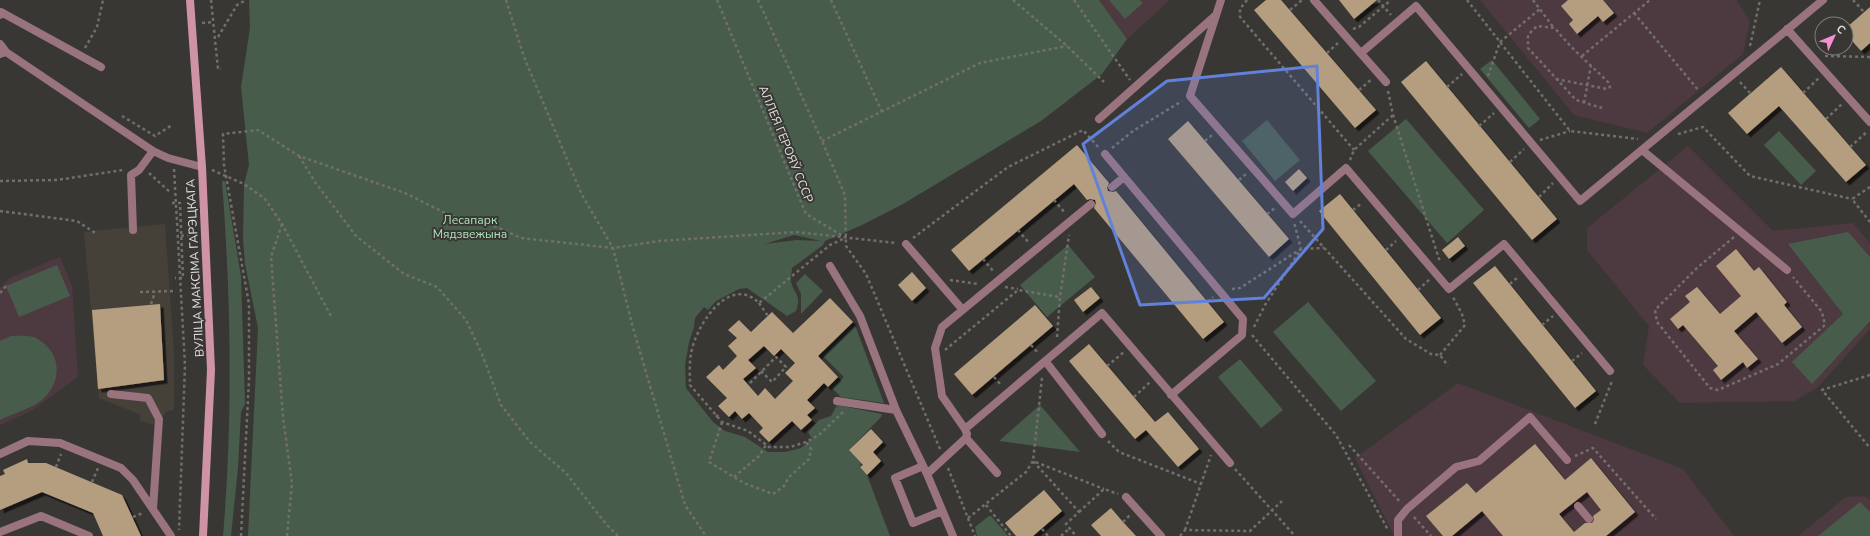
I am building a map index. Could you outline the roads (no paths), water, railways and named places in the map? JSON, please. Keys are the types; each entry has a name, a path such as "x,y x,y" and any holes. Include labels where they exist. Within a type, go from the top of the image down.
{"main road":[{"name":"ВУЛІЦА МАКСІМА ГАРЭЦКАГА","path":"190,0 202,167 211,370 203,536"}],"lane":[{"path":"1221,0 1190,96 1292,214 1346,168 1449,289 1504,244 1610,371"},
{"path":"1314,0 1386,82"},
{"path":"1361,53 1416,6 1580,201 1823,0"},
{"path":"0,13 101,67"},
{"path":"1099,119 1216,14"},
{"path":"1787,29 1870,122"},
{"path":"0,44 3,53 153,151 173,159 202,167"},
{"path":"1642,150 1787,270"},
{"path":"134,230 130,175 139,170 153,151"},
{"path":"1105,154 1243,319 1242,335 1171,395"},
{"path":"1112,187 1124,177"},
{"path":"927,474 966,438 967,434 966,429 942,396 935,348 942,327 1091,204"},
{"path":"906,244 962,309"},
{"path":"830,266 860,316 896,410 927,474 952,536"},
{"path":"966,429 1102,313 1230,463"},
{"path":"1046,362 1102,434"},
{"path":"111,394 148,398 159,419 153,508"},
{"path":"837,401 896,410"},
{"path":"1398,536 1398,520 1407,509 1456,467 1479,461 1530,417 1567,460"},
{"path":"966,438 997,473"},
{"path":"0,454 28,442 60,442 121,468 133,480 171,536"},
{"path":"923,466 895,478 913,523 942,511"},
{"path":"1126,497 1161,536"},
{"path":"1578,506 1589,520"},
{"path":"0,532 41,516 89,536"}],"park label":[{"name":"Лесапарк Мядзвежына","path":"470,227"}]}
